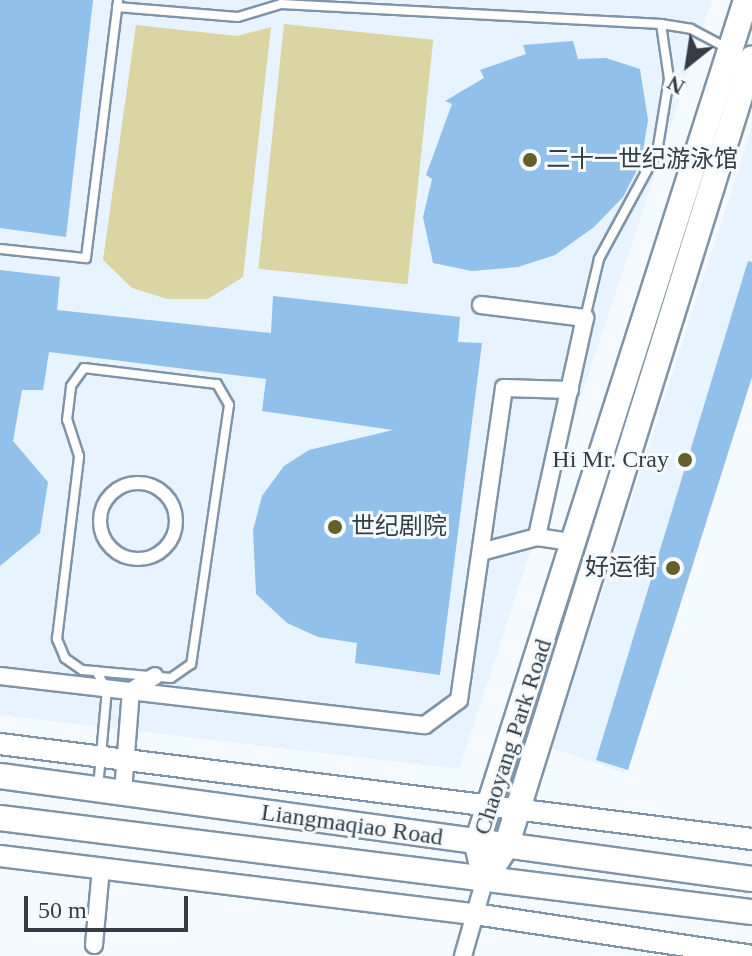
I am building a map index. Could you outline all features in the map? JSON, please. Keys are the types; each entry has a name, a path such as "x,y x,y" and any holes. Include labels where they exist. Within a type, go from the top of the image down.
{"main road":[{"name":"Chaoyang Park Road","path":"485,879 506,847 518,809 741,54 746,0"},
{"name":"Chaoyang Park Road","path":"485,879 477,843 741,54"},
{"name":"Liangmaqiao Road","path":"0,776 752,879"},
{"name":"Liangmaqiao Road","path":"0,818 752,912"}],"street":[{"path":"481,305 585,318 537,537"},
{"path":"0,676 425,725 459,700 504,388 570,390"},
{"path":"141,484 163,493 174,505 178,527 158,554 122,557 106,541 99,517 105,500 119,488 141,484"},
{"path":"481,552 537,537 577,543"},
{"path":"131,691 155,676"},
{"path":"123,792 131,691"},
{"path":"0,744 752,839"},
{"path":"0,856 475,914 752,956"},
{"path":"94,945 101,868"},
{"path":"464,953 485,879"}],"lane":[{"path":"0,249 86,258 117,4 238,17 281,4 661,24 691,29 741,54"},
{"path":"585,318 599,259 657,152 669,79 661,24"},
{"path":"84,368 217,384 229,405 191,664 171,678 96,671 82,670 65,658 57,639 79,456 67,420 71,386 84,368"},
{"path":"96,671 107,689 97,789"}],"shaded area":[{"path":"0,0 712,0 459,769 0,715"},
{"path":"284,24 433,40 407,284 258,269"},
{"path":"136,25 237,36 271,27 243,277 208,299 167,299 132,288 103,260"},
{"name":"好运街","path":"752,126 752,371 624,773 552,748"}],"building":[{"path":"0,0 93,0 66,237 0,228"},
{"path":"573,41 578,59 606,58 640,69 648,120 641,162 623,197 594,227 555,255 518,267 472,271 433,263 423,217 432,179 426,175 452,104 445,101 484,78 480,70 526,54 523,45"},
{"name":"好运街","path":"748,261 752,262 752,377 628,770 596,760"},
{"path":"0,270 60,277 57,310 271,333 273,296 460,317 458,342 482,343 440,675 355,663 357,643 318,637 287,623 256,594 253,530 262,496 284,466 309,450 393,430 262,411 266,379 49,352 43,390 22,390 13,441 48,482 40,533 0,566"}],"place":[{"name":"二十一世纪游泳馆","path":"530,160"},
{"name":"Hi Mr. Cray","path":"685,460"},
{"name":"世纪剧院","path":"335,527"},
{"name":"好运街","path":"673,568"}]}
